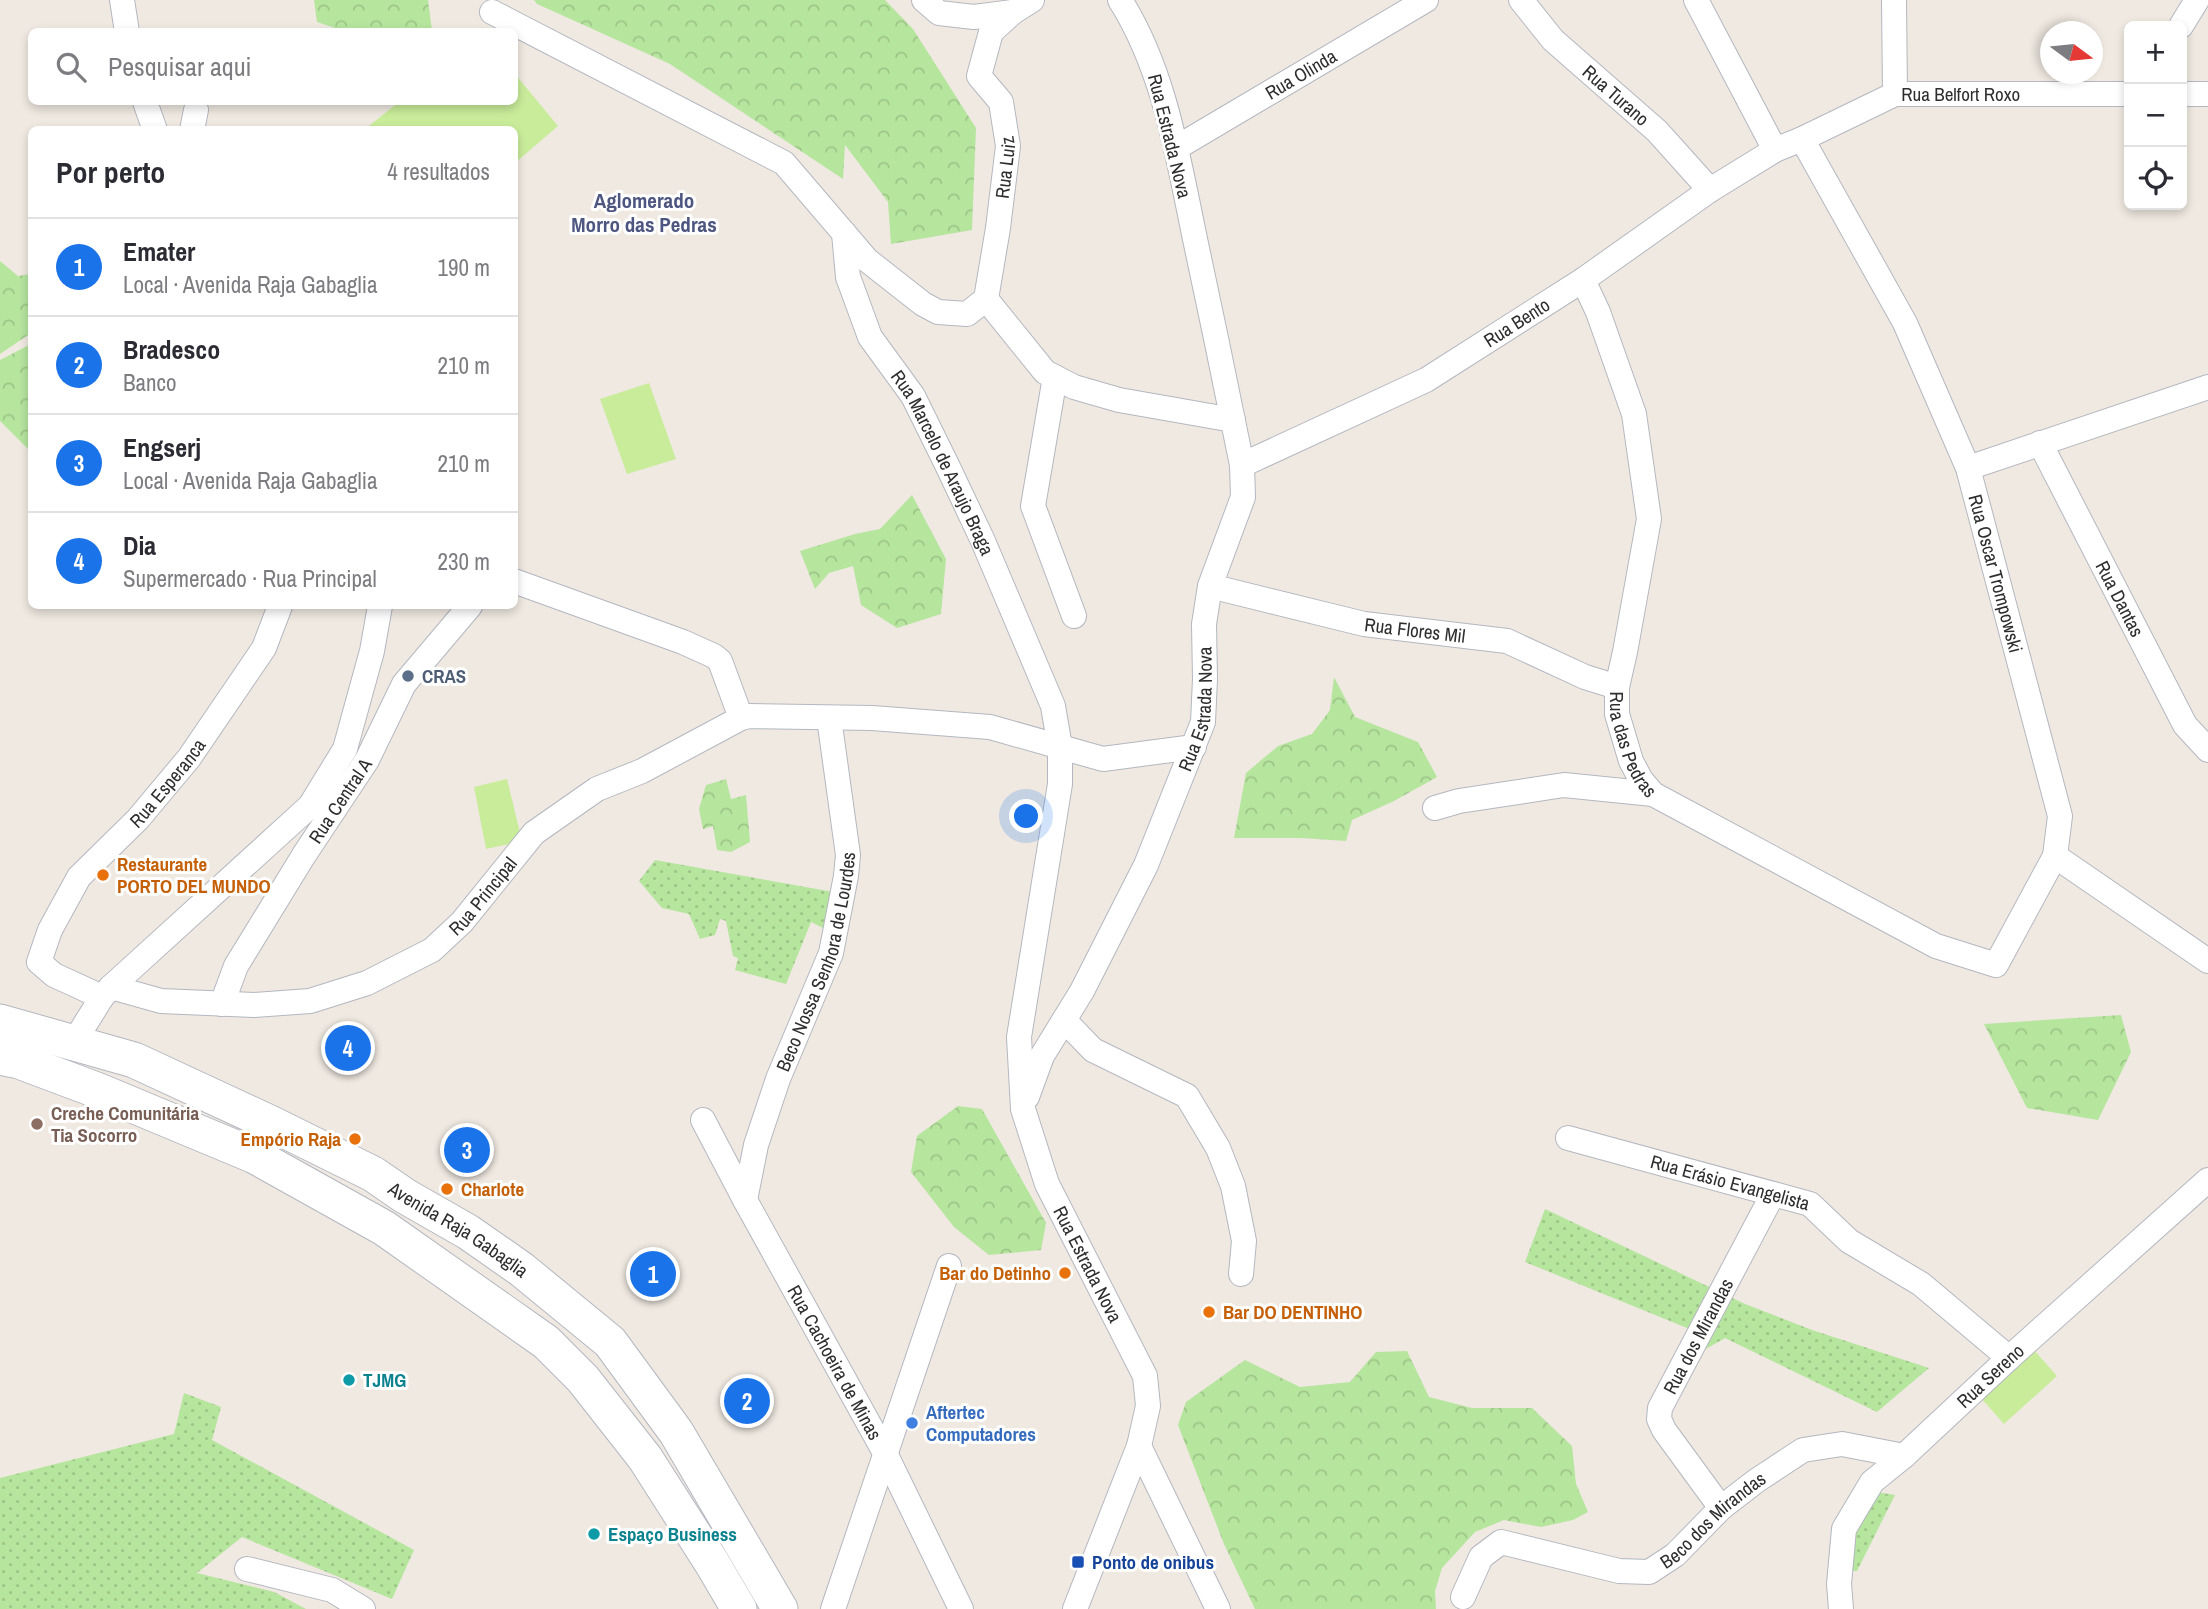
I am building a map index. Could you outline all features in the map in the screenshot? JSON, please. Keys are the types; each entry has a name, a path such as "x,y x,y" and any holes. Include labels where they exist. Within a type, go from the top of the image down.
{"main road":[{"name":"Avenida Raja Gabaglia","path":"0,1022 134,1060 272,1124 373,1174 405,1196 468,1232 521,1269 610,1342 676,1432 780,1609"},
{"name":"Avenida Raja Gabaglia","path":"0,1057 19,1061 99,1091 255,1156 384,1228 546,1342 583,1379 645,1458 739,1609"}],"street":[{"path":"122,0 126,28"},
{"path":"924,0 939,12 974,17 1022,6"},
{"name":"Rua Estrada Nova","path":"1121,0 1156,74 1176,148 1242,465 1243,497 1210,586 1204,624 1203,722 1146,865 1082,991 1042,1056 1023,1109 1047,1184 1145,1376 1148,1406 1139,1446"},
{"name":"Rua Olinda","path":"1176,148 1426,0"},
{"name":"Rua Turano","path":"1521,0 1553,40 1657,131 1710,190"},
{"path":"1696,0 1775,150"},
{"path":"1894,0 1895,94"},
{"path":"2184,21 2197,0"},
{"name":"Rua Luiz","path":"986,299 1008,146 1001,102 979,76 991,32 1022,6"},
{"path":"492,12 784,163 867,260 923,304 938,312 967,313 986,299 1045,372 1074,387 1119,400 1233,421"},
{"name":"Rua Belfort Roxo","path":"1775,150 1895,94 2124,94"},
{"path":"2187,94 2208,94"},
{"path":"146,105 154,126"},
{"name":"Rua Oscar Trompowski","path":"1802,139 1905,323 1968,468 2060,816 2055,856"},
{"name":"Rua Bento","path":"1242,465 1426,380 1583,280 1710,190 1775,150"},
{"name":"Rua Marcelo de Araujo Braga","path":"844,233 848,277 870,337 913,396 971,517 1052,706 1060,747 1060,784 1019,1037 1023,1109"},
{"name":"Rua das Pedras","path":"1583,280 1598,313 1634,414 1649,519 1616,687 1617,714 1631,761 1641,780 1653,794 1936,946 1996,965 2055,856"},
{"path":"1055,377 1033,506 1074,616"},
{"path":"1968,468 2208,387"},
{"name":"Rua Dantas","path":"2040,443 2185,725 2208,750"},
{"path":"518,582 684,642 714,656 720,661 741,718"},
{"name":"Rua Flores Mil","path":"1210,586 1364,624 1507,641 1584,677 1616,687"},
{"name":"Rua Esperanca","path":"104,996 54,975 39,962 50,930 79,877 138,819 189,758 264,648 279,609"},
{"path":"74,1042 104,996 310,806 345,749 379,609"},
{"name":"Rua Central A","path":"222,1004 236,966 304,855 367,760 404,684 467,609"},
{"path":"368,663 404,684"},
{"name":"Rua Principal","path":"104,996 254,1005 310,1001 366,984 432,950 462,922 534,833 597,789 642,771 741,718 872,718 989,727 1060,747"},
{"name":"Beco Nossa Senhora de Lourdes","path":"745,1200 756,1145 778,1079 831,953 846,876 848,855 829,718"},
{"path":"1060,747 1103,759 1194,747"},
{"path":"1436,808 1564,785 1653,794"},
{"path":"2055,856 2208,961"},
{"path":"104,996 107,1052"},
{"path":"1064,1020 1093,1050 1186,1096 1218,1148 1233,1186 1244,1241 1241,1273"},
{"name":"Rua Cachoeira de Minas","path":"703,1121 885,1453 961,1609"},
{"name":"Rua Erásio Evangelista","path":"1568,1138 1810,1204 1849,1241 1921,1284 2009,1358"},
{"name":"Rua Sereno","path":"1841,1609 1839,1584 1844,1529 1872,1482 2208,1180"},
{"name":"Rua dos Mirandas","path":"1721,1508 1664,1430 1659,1419 1660,1408 1773,1194"},
{"path":"833,1609 949,1266"},
{"name":"Beco dos Mirandas","path":"1463,1597 1481,1557 1501,1542 1619,1571 1649,1572 1675,1555 1721,1508 1756,1480 1803,1450 1842,1444 1904,1456"},
{"path":"1075,1609 1139,1446"},
{"path":"1139,1446 1218,1609"},
{"path":"247,1569 332,1590 363,1609"}],"green space":[{"path":"314,0 428,0 432,28 335,28 317,22"},
{"path":"534,0 885,0 913,29 976,128 972,230 891,244 888,202 845,145 843,179 670,64 537,4"},
{"path":"518,78 558,126 518,160 518,126 369,126 395,105 518,105"},
{"path":"0,261 18,276 28,275 28,335 0,354"},
{"path":"28,346 28,449 0,421 0,360"},
{"path":"649,383 676,459 627,474 600,399"},
{"path":"912,495 946,559 941,614 897,628 861,605 853,566 829,573 815,589 800,551 880,529"},
{"path":"1334,677 1355,717 1418,742 1437,777 1352,820 1346,841 1234,838 1246,773 1278,746 1312,734 1330,710"},
{"path":"507,779 522,841 486,849 474,787"},
{"path":"726,779 731,799 746,795 750,842 731,852 717,850 713,826 703,829 699,809 706,785"},
{"path":"655,860 839,893 831,932 811,922 786,984 735,970 738,958 733,956 726,921 720,919 715,935 700,939 689,914 662,908 639,881"},
{"path":"2121,1015 2131,1052 2098,1120 2027,1108 1984,1024"},
{"path":"958,1106 982,1109 1046,1223 1041,1250 989,1255 954,1227 911,1172 917,1136"},
{"path":"1545,1209 1745,1304 1812,1330 1929,1368 1877,1412 1725,1338 1704,1350 1692,1330 1525,1262"},
{"path":"2033,1349 2057,1376 2004,1424 1980,1397"},
{"path":"1407,1351 1429,1397 1472,1408 1532,1408 1572,1446 1576,1484 1588,1512 1573,1520 1541,1527 1504,1520 1475,1532 1442,1568 1435,1591 1436,1609 1255,1609 1224,1544 1178,1425 1186,1402 1245,1360 1300,1387 1350,1382 1376,1352"},
{"path":"184,1393 221,1407 212,1440 414,1550 392,1599 242,1537 197,1573 274,1592 306,1609 0,1609 0,1478 174,1434"},
{"path":"1870,1491 1895,1495 1857,1571 1848,1571 1846,1545"}],"place":[{"name":"CRAS","path":"408,676"},
{"name":"Restaurante PORTO DEL MUNDO","path":"103,875"},
{"name":"Dia","path":"348,1048"},
{"name":"Creche Comunitária Tia Socorro","path":"37,1124"},
{"name":"Empório Raja","path":"355,1139"},
{"name":"Engserj","path":"467,1150"},
{"name":"Charlote","path":"447,1189"},
{"name":"Bar do Detinho","path":"1065,1273"},
{"name":"Emater","path":"653,1274"},
{"name":"Bar DO DENTINHO","path":"1209,1312"},
{"name":"TJMG","path":"349,1380"},
{"name":"Bradesco","path":"747,1401"},
{"name":"Aftertec Computadores","path":"912,1423"},
{"name":"Espaço Business","path":"594,1534"},
{"name":"Ponto de onibus","path":"1078,1562"}],"district":[{"name":"Aglomerado Morro das Pedras","path":"644,213"}]}
